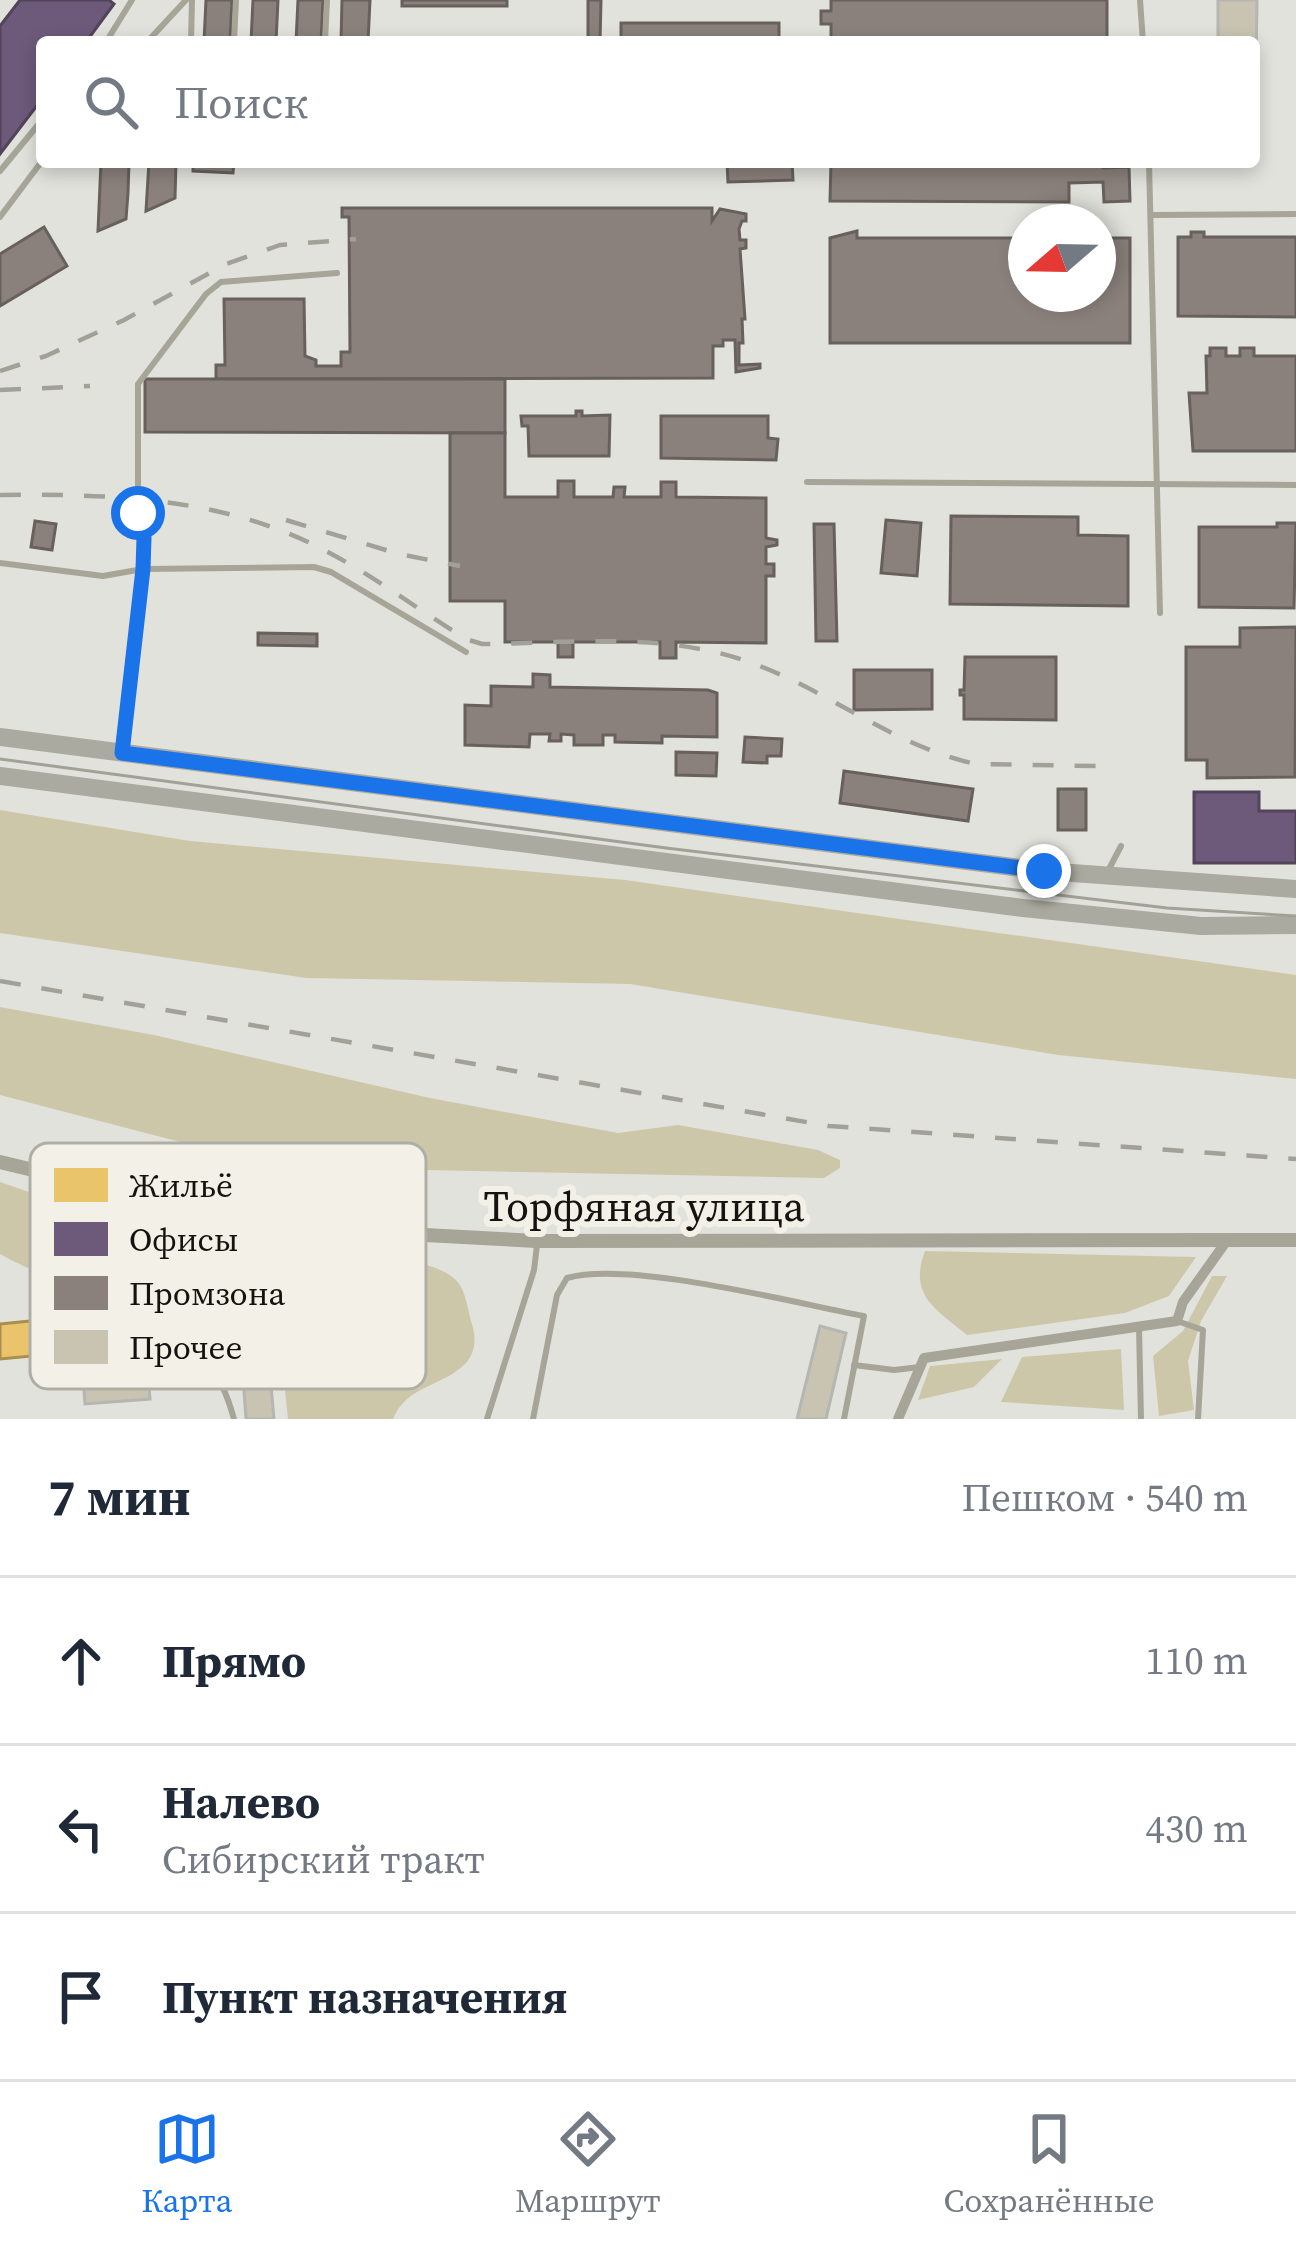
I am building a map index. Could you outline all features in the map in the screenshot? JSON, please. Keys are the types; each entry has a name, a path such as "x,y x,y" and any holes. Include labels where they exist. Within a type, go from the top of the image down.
{"main road":[{"path":"0,737 1106,876 1296,889"},
{"path":"0,776 1023,908 1202,926 1296,926"}],"street":[{"name":"Торфяная улица","path":"0,1162 30,1170"},
{"name":"Торфяная улица","path":"426,1234 537,1241 1296,1240"},
{"path":"898,1419 924,1358 1177,1321 1183,1302 1228,1239"}],"lane":[{"path":"110,36 132,0"},
{"path":"153,36 189,0"},
{"path":"189,0 191,36"},
{"path":"234,36 236,0"},
{"path":"325,36 327,0"},
{"path":"1140,0 1143,36"},
{"path":"0,172 36,127"},
{"path":"0,217 37,168"},
{"path":"1149,168 1160,614"},
{"path":"1152,215 1296,214"},
{"path":"122,753 143,569 138,384 206,294 221,282 337,273"},
{"path":"807,482 1296,485"},
{"path":"0,563 103,576 143,569 314,568 331,572 466,652"},
{"path":"1106,876 1121,846"},
{"path":"487,1419 534,1270 537,1241"},
{"path":"533,1419 557,1295 567,1278 585,1273 647,1276 864,1316 844,1419"},
{"path":"1177,1321 1203,1330 1198,1419"},
{"path":"1139,1324 1141,1419"},
{"path":"854,1365 894,1370 920,1366"},
{"path":"224,1389 234,1419"}],"shaded area":[{"path":"0,810 190,841 625,880 1296,975 1296,1079 1058,1055 630,984 306,978 0,933"},
{"path":"0,1007 618,1133 678,1125 818,1150 840,1160 840,1168 824,1178 426,1170 426,1143 184,1143 0,1095"},
{"path":"0,1182 30,1192 30,1268 0,1254"},
{"path":"925,1251 1196,1257 1169,1296 1125,1313 967,1335 936,1309 923,1290"},
{"path":"426,1266 449,1274 460,1285 473,1327 472,1354 456,1372 426,1388"},
{"path":"1212,1276 1227,1276 1201,1321 1188,1361 1194,1410 1159,1416 1153,1356 1183,1331"},
{"path":"1121,1349 1124,1410 1001,1402 1022,1357"},
{"path":"1002,1359 974,1387 918,1400 930,1366"},
{"path":"285,1389 424,1389 407,1399 393,1419 288,1419"}],"building: Жильё":[{"path":"30,1321 30,1356 0,1359 0,1324"}],"building: Офисы":[{"path":"20,0 109,0 114,4 90,36 36,36 36,107 0,154 0,26"},
{"path":"1194,792 1259,792 1259,811 1296,811 1296,863 1194,863"}],"building: Промзона":[{"path":"206,0 232,0 230,36 204,36"},
{"path":"253,0 278,0 276,36 251,36"},
{"path":"298,0 323,0 321,36 296,36"},
{"path":"342,0 370,0 368,36 341,36"},
{"path":"402,0 507,0 507,6 402,6"},
{"path":"588,0 601,0 600,36 588,36"},
{"path":"831,0 1107,0 1107,36 831,36 831,24 821,24 821,11 831,11"},
{"path":"621,23 779,23 779,36 621,36"},
{"path":"101,168 129,168 126,219 98,231"},
{"path":"149,168 176,168 175,198 146,211"},
{"path":"193,168 233,168 233,173"},
{"path":"727,168 792,168 793,180 728,182"},
{"path":"831,168 1129,168 1130,201 1104,202 1103,182 1069,183 1069,202 830,201"},
{"path":"342,208 712,208 712,221 720,209 746,214 739,229 746,248 740,249 745,319 739,365 760,364 760,368 736,372 735,340 723,340 723,346 713,346 713,378 216,379 216,365 225,365 224,299 304,299 305,356 316,360 316,366 341,366 341,352 350,352 349,217 342,217"},
{"path":"44,227 67,266 0,306 0,254"},
{"path":"857,231 857,238 1008,238 1008,312 1116,312 1116,238 1130,238 1130,343 830,343 830,238"},
{"path":"1191,232 1204,232 1204,237 1296,237 1296,317 1178,316 1178,237 1191,237"},
{"path":"1210,348 1226,348 1226,356 1240,356 1240,348 1254,348 1254,356 1296,356 1296,451 1193,451 1189,393 1207,393"},
{"path":"145,379 505,379 505,433 145,432"},
{"path":"576,411 582,411 582,416 610,415 609,456 529,456 528,426 522,426 521,416 576,416"},
{"path":"661,416 768,416 768,438 778,439 776,460 661,458"},
{"path":"450,433 505,433 505,497 558,497 558,481 574,481 574,497 613,497 614,487 625,487 624,497 661,497 661,482 676,482 676,497 766,498 766,538 777,540 777,545 766,547 766,564 774,564 774,576 766,576 766,643 676,642 676,658 660,658 660,642 573,642 573,657 558,657 558,642 505,642 505,601 450,601"},
{"path":"951,516 1078,517 1078,535 1128,536 1128,606 950,604"},
{"path":"886,520 921,523 917,576 881,573"},
{"path":"35,521 56,524 52,550 31,547"},
{"path":"1277,523 1296,523 1294,608 1199,607 1199,527 1277,527"},
{"path":"814,524 834,524 837,641 816,641"},
{"path":"1296,627 1295,777 1207,778 1207,760 1186,760 1186,647 1240,647 1240,628"},
{"path":"258,633 317,634 317,646 258,645"},
{"path":"965,657 1056,657 1056,720 964,719 960,690 964,690"},
{"path":"854,670 932,670 932,709 854,710"},
{"path":"533,674 550,675 550,687 717,693 717,737 662,736 662,743 615,742 615,735 603,735 603,745 574,745 574,735 561,734 561,741 549,741 550,734 530,734 529,747 465,745 465,705 491,706 491,686 533,687"},
{"path":"745,737 782,739 781,756 767,756 767,763 743,762"},
{"path":"676,752 717,753 716,776 676,775"},
{"path":"844,771 973,789 968,821 840,803"},
{"path":"1058,789 1086,789 1086,830 1058,830"}],"building: Прочее":[{"path":"1218,0 1257,0 1256,36 1218,36"},
{"path":"820,1326 846,1333 826,1419 797,1419"},
{"path":"84,1389 149,1389 150,1399 85,1404"},
{"path":"244,1389 271,1389 274,1419 246,1419"}],"tram line":[{"path":"0,759 666,848 1167,908 1296,916"}],"railway":[{"path":"0,371 46,356 124,320 226,264 280,245 356,239"},
{"path":"0,390 90,386"},
{"path":"0,495 139,499 241,517 324,550 466,639 482,644 621,641 690,647 757,665 947,756 976,764 1097,766"},
{"path":"286,520 399,554 460,566"},
{"path":"0,981 829,1126 1296,1159"}],"route":[{"path":"138,513 144,538 143,569 122,753 1044,871"}]}
